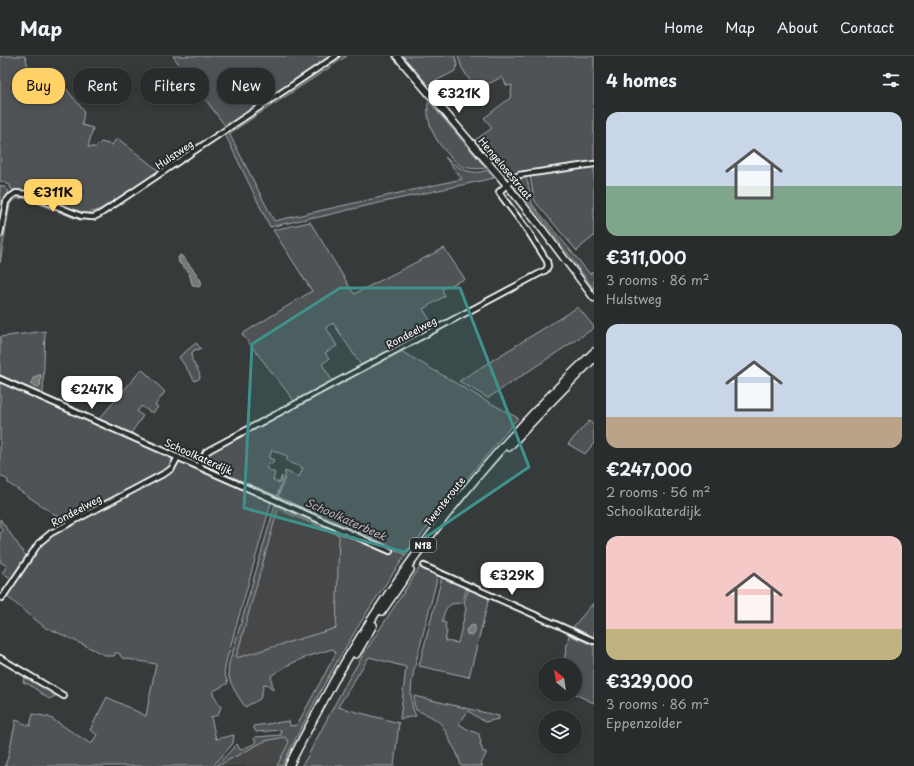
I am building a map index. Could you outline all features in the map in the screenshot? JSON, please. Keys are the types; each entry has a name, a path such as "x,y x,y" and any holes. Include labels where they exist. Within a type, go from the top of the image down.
{"highway":[{"name":"Twenteroute","path":"289,766 320,706 361,635 427,539 470,484 516,430 594,352"},
{"name":"Twenteroute","path":"294,766 350,662 406,576 431,541 474,486 520,433 594,358"}],"main road":[{"name":"Hengelosestraat","path":"397,56 507,185 594,298"}],"street":[{"name":"Hulstweg","path":"0,234 6,202 16,193 24,193 81,216 94,217 100,214 336,56"},
{"path":"507,185 519,175 594,164"},
{"name":"Rondeelweg","path":"199,466 206,452 211,449 546,270 548,266 547,261 528,231 500,194 500,192 507,185"},
{"name":"Schoolkaterdijk","path":"0,378 390,551"},
{"name":"Rondeelweg","path":"1,598 39,543 46,536 167,472 172,468 178,457"},
{"path":"424,566 594,641"},
{"path":"0,658 64,696"}],"highlighted area":[{"path":"340,288 460,288 529,467 404,552 244,508 252,344"}],"shaded area":[{"path":"0,56 25,56 28,66 28,68 12,68 12,104 65,104 65,87 73,97 73,104 78,104 84,111 82,125 93,128 88,147 96,147 101,142 112,145 117,138 159,171 101,209 86,214 28,192 13,190 11,189 10,185 0,181"},
{"path":"173,56 332,56 275,94 275,68 217,68 217,104 260,104 226,127 209,104 209,68 182,68"},
{"path":"339,56 347,56 275,103 275,98"},
{"path":"403,56 455,56 457,65 455,71 428,85"},
{"path":"458,56 594,56 594,163 524,171 508,178 475,140 491,129 491,126 484,118 510,98 512,85 507,86 502,77 476,90 462,68"},
{"path":"429,102 486,168 475,169 464,167 456,162 446,152 437,140 430,126 428,111"},
{"path":"266,104 274,104 230,133 274,221 462,179 445,157 464,170 470,172 481,172 487,170 494,178 270,227 224,132"},
{"path":"594,167 594,236 577,251 537,204 534,199 530,176"},
{"path":"524,176 526,178 533,205 590,274 594,271 594,289 539,215 511,182 517,177"},
{"path":"0,185 9,191 3,205 0,205"},
{"path":"16,194 27,195 83,218 82,221 24,198 15,200 10,204 0,263 0,241 7,201"},
{"path":"310,222 354,294 444,248 465,279 442,289 445,296 423,309 435,328 363,366 333,323 326,327 337,346 325,353 329,359 322,364 333,382 295,402 242,334 312,291 273,230"},
{"path":"180,255 200,279 201,285 199,287 192,284 189,273 179,263 178,258"},
{"path":"578,307 594,328 488,398 459,381"},
{"path":"45,331 43,394 0,375 0,337"},
{"path":"196,343 201,349 194,350 192,354 192,361 198,370 200,378 195,381 179,357"},
{"path":"401,351 518,418 462,484 390,577 340,656 282,766 277,766 289,742 285,737 265,741 220,766 216,766 237,744 240,750 256,743 254,738 256,737 281,735 281,730 256,732 253,726 289,721 290,726 297,725 336,653 333,649 308,656 278,671 271,676 273,690 269,685 264,684 260,699 245,707 230,681 228,670 229,664 275,505 390,555 394,547 278,497 285,477 285,471 299,477 303,468 290,463 287,460 287,456 272,450 269,458 274,460 272,464 269,463 266,468 275,473 273,480 279,483 282,476 282,481 277,496 205,465 204,460 208,454","holes":["278,509 339,535 336,628 236,658"]},
{"path":"142,369 165,392 155,405 158,407 153,413 141,406 137,412 143,416 131,433 99,419"},
{"path":"41,375 39,388 30,384 34,377"},
{"path":"0,382 172,458 175,461 173,465 66,522 8,483 8,480 0,475"},
{"path":"589,421 594,425 594,443 585,454 568,444"},
{"path":"179,461 271,503 226,662 224,673 228,683 212,692 221,707 218,715 211,717 216,739 234,735 233,743 213,766 5,766 16,720 30,726 33,714 49,717 91,744 97,735 90,730 107,697 146,716 156,664 122,658 119,653 115,653 114,656 107,656 48,628 47,629 5,595 42,541 174,470"},
{"path":"278,509 339,535 336,628 236,658"},
{"path":"0,519 26,556 11,578 2,573 7,566 0,562 0,534 2,529 0,527"},
{"path":"420,567 438,575 417,657 411,688 411,698 416,716 400,719 406,667 369,657 338,707 399,723 394,766 301,766 345,685"},
{"path":"442,577 467,588 462,602 449,605 447,607 442,622 446,623 445,630 447,631 445,641 458,643 466,609 464,601 469,589 489,598 469,677 419,666"},
{"path":"594,602 594,638 573,627"},
{"path":"472,625 475,626 474,634 467,634 466,630"},
{"path":"569,635 594,646 594,703 582,697 582,658 564,658"},
{"path":"26,675 59,694 49,699 30,685 23,682"},
{"path":"414,696 499,716 499,719 485,722 468,711 459,724 479,734 483,752 486,752 481,764 483,766 461,766 456,751 442,725 429,716 416,710"},
{"path":"285,737 289,742 277,766 220,766 265,741"}],"waterway":[{"name":"Schoolkaterbeek","path":"0,375 131,433"},
{"name":"Schoolkaterbeek","path":"145,439 196,460"},
{"name":"Schoolkaterbeek","path":"205,465 275,496"},
{"name":"Schoolkaterbeek","path":"278,498 407,555"},
{"name":"Schoolkaterbeek","path":"424,562 594,638"}]}
